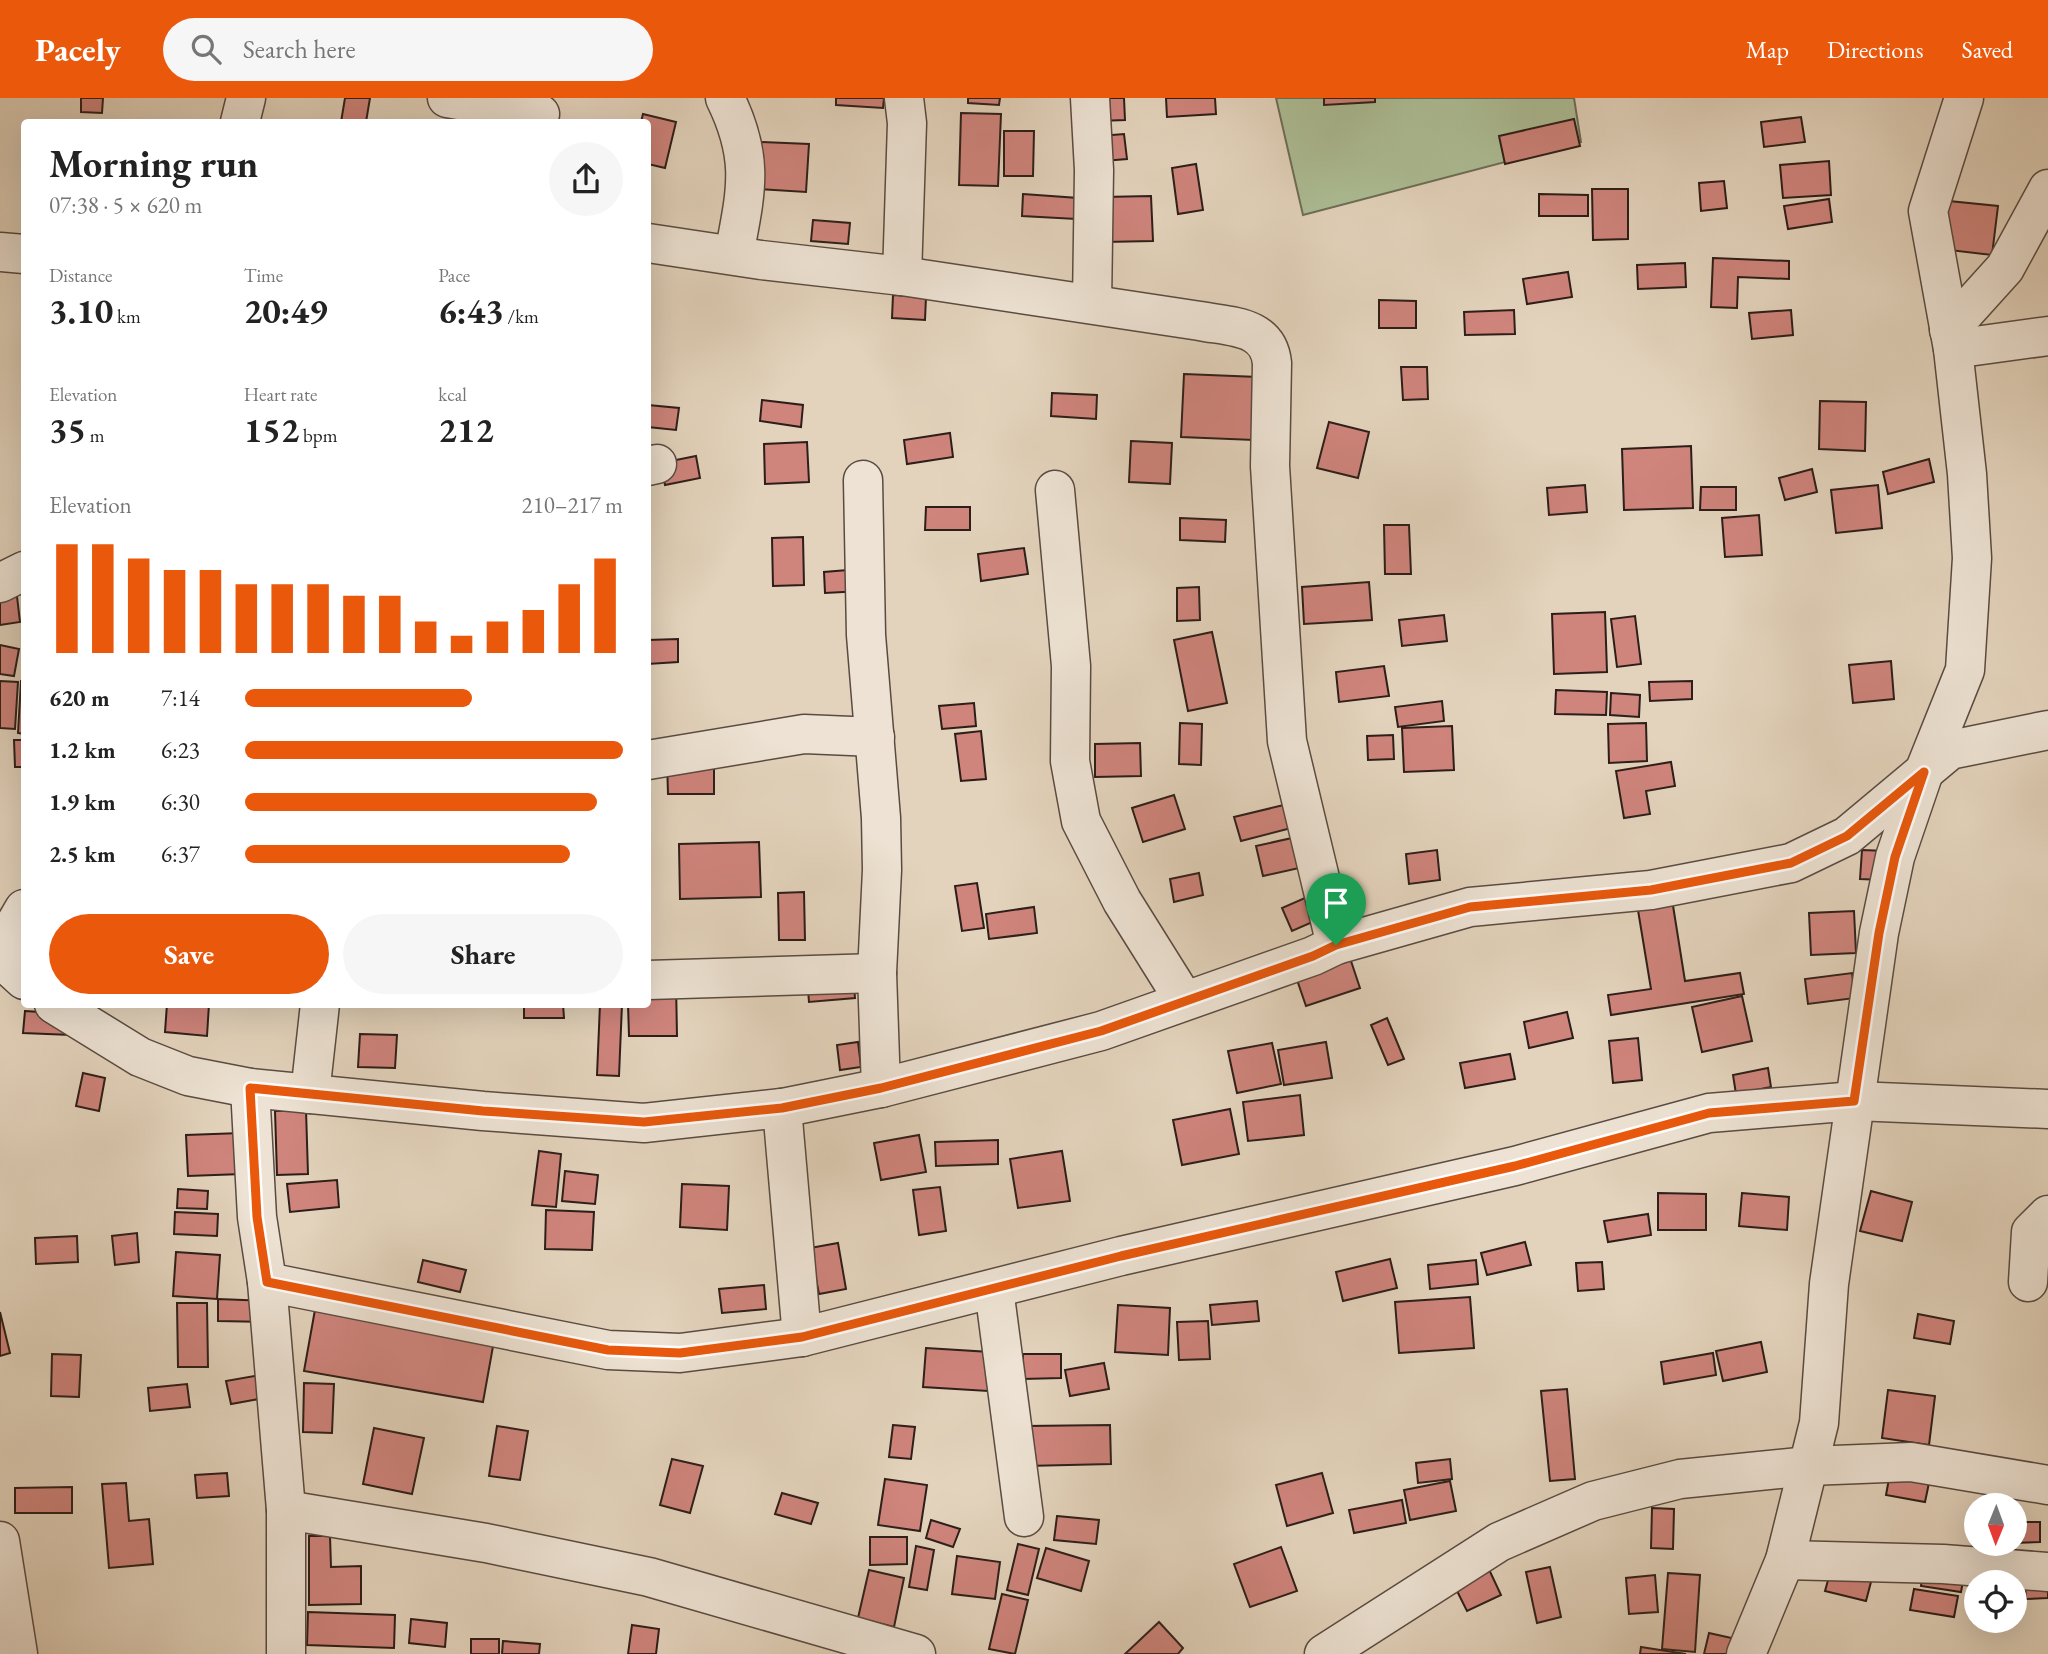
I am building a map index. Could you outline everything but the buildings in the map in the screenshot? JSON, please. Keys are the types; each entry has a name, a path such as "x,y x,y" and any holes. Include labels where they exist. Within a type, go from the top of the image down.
{"street":[{"path":"241,119 246,98"},
{"path":"447,98 543,112"},
{"path":"725,98 746,151 747,184 734,255"},
{"path":"902,276 907,122 904,98"},
{"path":"1090,98 1094,170 1092,304"},
{"path":"1746,1654 1785,1560 1819,1423 1829,1284 1879,933 1895,857 1924,772 1965,670 1972,558 1967,474 1951,339 1928,211 1964,98"},
{"path":"1951,339 2005,268 2048,189"},
{"path":"651,243 1092,304 1247,330 1264,338 1270,347 1270,466 1287,741 1336,945"},
{"path":"0,252 21,254"},
{"path":"1951,339 2048,336"},
{"path":"863,480 866,635 882,870 877,973 881,1088"},
{"path":"1055,490 1071,666 1070,761 1081,821 1122,901 1184,1000"},
{"path":"0,583 21,572"},
{"path":"60,1008 140,1057 188,1076 250,1088 483,1111 644,1122 782,1108 881,1088 1101,1031 1313,956 1336,945 1470,907 1651,890 1791,863 1847,836 1950,750 2048,730"},
{"path":"651,760 804,734 875,737"},
{"path":"0,950 21,914"},
{"path":"0,958 21,977"},
{"path":"651,980 877,973"},
{"path":"310,1094 320,1008"},
{"path":"250,1088 256,1203 267,1282 286,1510 286,1654"},
{"path":"267,1282 608,1350 680,1353 802,1337 1121,1256 1515,1166 1709,1113 1854,1101 2048,1109"},
{"path":"782,1108 802,1337"},
{"path":"2028,1282 2031,1231 2048,1215"},
{"path":"993,1289 1024,1517"},
{"path":"1324,1654 1499,1542 1593,1501 1681,1479 1809,1466 1911,1462 2048,1485"},
{"path":"286,1510 486,1543 649,1577 916,1654"},
{"path":"0,1541 18,1654"},
{"path":"1785,1560 1944,1564 2048,1572"}],"green space":[{"path":"1276,98 1574,98 1581,142 1303,215"}],"route":[{"path":"1924,772 1895,857 1879,933 1854,1101 1709,1113 1515,1166 1121,1256 802,1337 680,1353 608,1350 267,1282 257,1217 250,1088 483,1111 644,1122 782,1108 881,1088 1101,1031 1313,956 1336,945 1470,907 1651,890 1791,863 1847,836 1924,772"}]}
